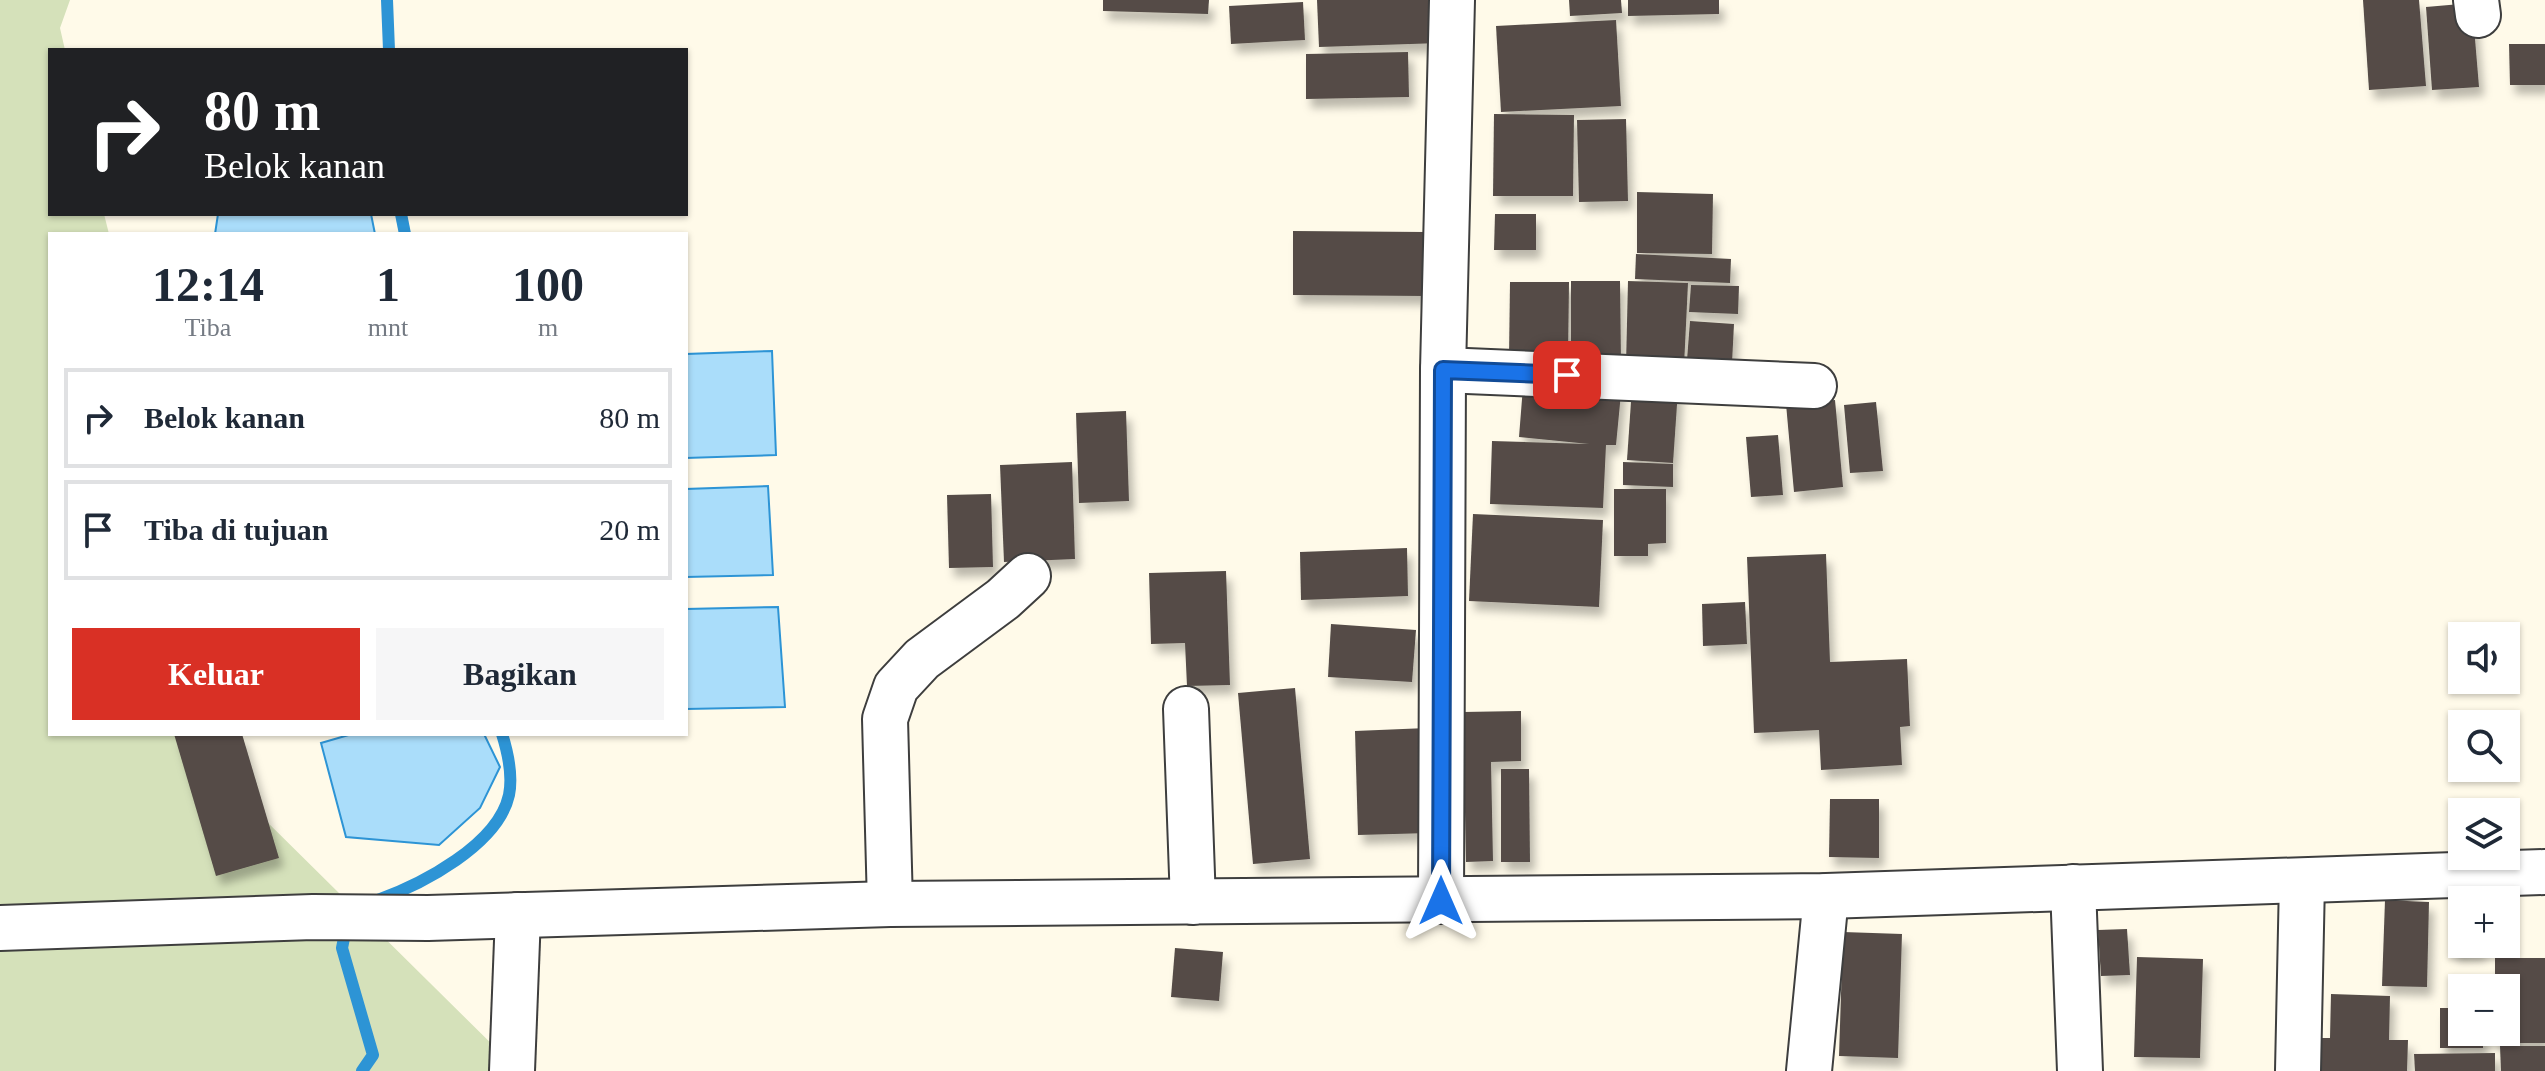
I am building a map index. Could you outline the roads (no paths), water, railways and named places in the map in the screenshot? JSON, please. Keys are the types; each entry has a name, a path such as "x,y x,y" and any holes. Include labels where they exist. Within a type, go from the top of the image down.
{"street":[{"path":"1441,901 1443,370 1452,0"},
{"path":"1443,370 1814,386"},
{"path":"890,904 885,719 896,687 922,659 1003,599 1028,576"},
{"path":"1186,709 1193,902"},
{"path":"0,928 313,917 428,918 890,904 1826,896 2545,872"},
{"path":"2298,1071 2302,881"},
{"path":"2073,887 2080,1071"},
{"path":"1809,1071 1826,896"},
{"path":"512,1071 518,915"}],"water":[{"path":"218,216 371,216 375,232 215,232"},
{"path":"772,351 776,455 688,458 688,354"},
{"path":"768,486 773,575 688,577 688,489"},
{"path":"778,607 785,707 688,709 688,609"},
{"path":"345,736 485,736 500,767 480,808 439,845 346,837 321,743"}],"waterway":[{"path":"387,0 389,48"},
{"path":"401,216 405,232"},
{"path":"378,900 436,873 474,846 490,830 502,813 509,795 509,764 503,736"},
{"path":"347,923 342,948 373,1055 362,1071"}]}
